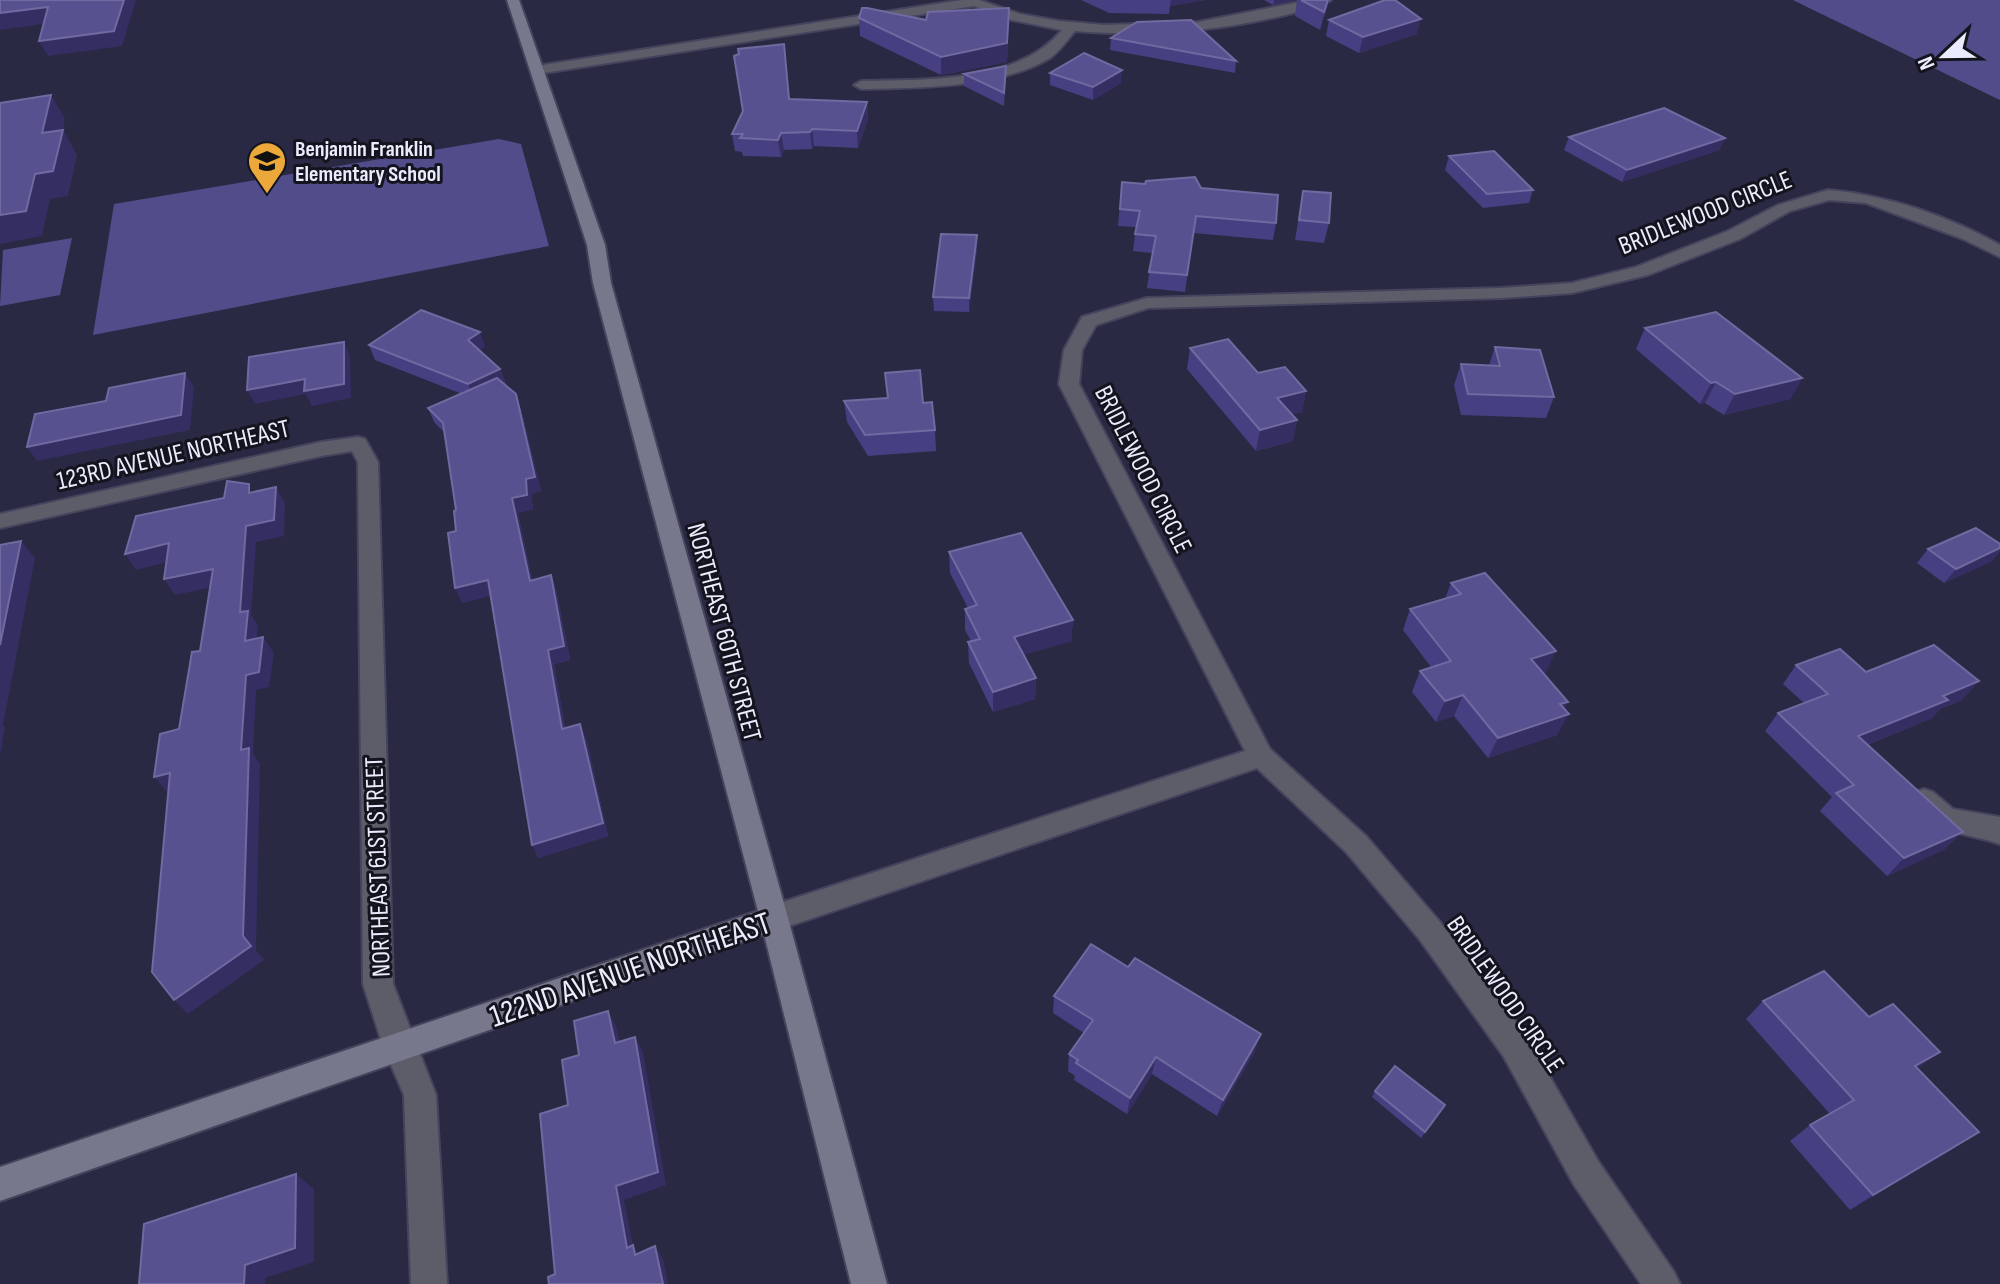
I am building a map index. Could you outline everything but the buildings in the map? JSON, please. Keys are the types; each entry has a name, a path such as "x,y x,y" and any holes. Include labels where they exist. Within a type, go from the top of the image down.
{"street":[{"name":"NORTHEAST 60TH STREET","path":"513,0 596,245 602,283 774,918 869,1284"},
{"path":"537,70 974,1 1024,18 1072,26 1181,27 1290,11 1325,0"},
{"path":"861,85 916,84 1023,64 1046,54 1072,26"},
{"name":"BRIDLEWOOD CIRCLE","path":"1662,1284 1586,1173 1515,1046 1430,931 1356,844 1261,756 1069,384 1073,350 1089,321 1147,303 1502,293 1572,288 1642,271 1734,235 1784,208 1828,195 1868,198 1969,235 2000,252"},
{"name":"123RD AVENUE NORTHEAST","path":"0,521 321,449 358,444"},
{"name":"NORTHEAST 61ST STREET","path":"358,444 368,462 378,984 400,1049 420,1095 429,1284"},
{"name":"122ND AVENUE NORTHEAST","path":"0,1184 774,918 1261,756"},
{"path":"1917,793 1946,819 1996,827 2000,832"}],"shaded area":[{"path":"1793,0 2000,0 2000,100 1807,7"},
{"path":"499,139 521,144 549,246 93,335 114,204"},
{"path":"72,238 60,295 0,306 3,250"}],"place":[{"name":"Benjamin Franklin Elementary School","path":"267,195"}]}
